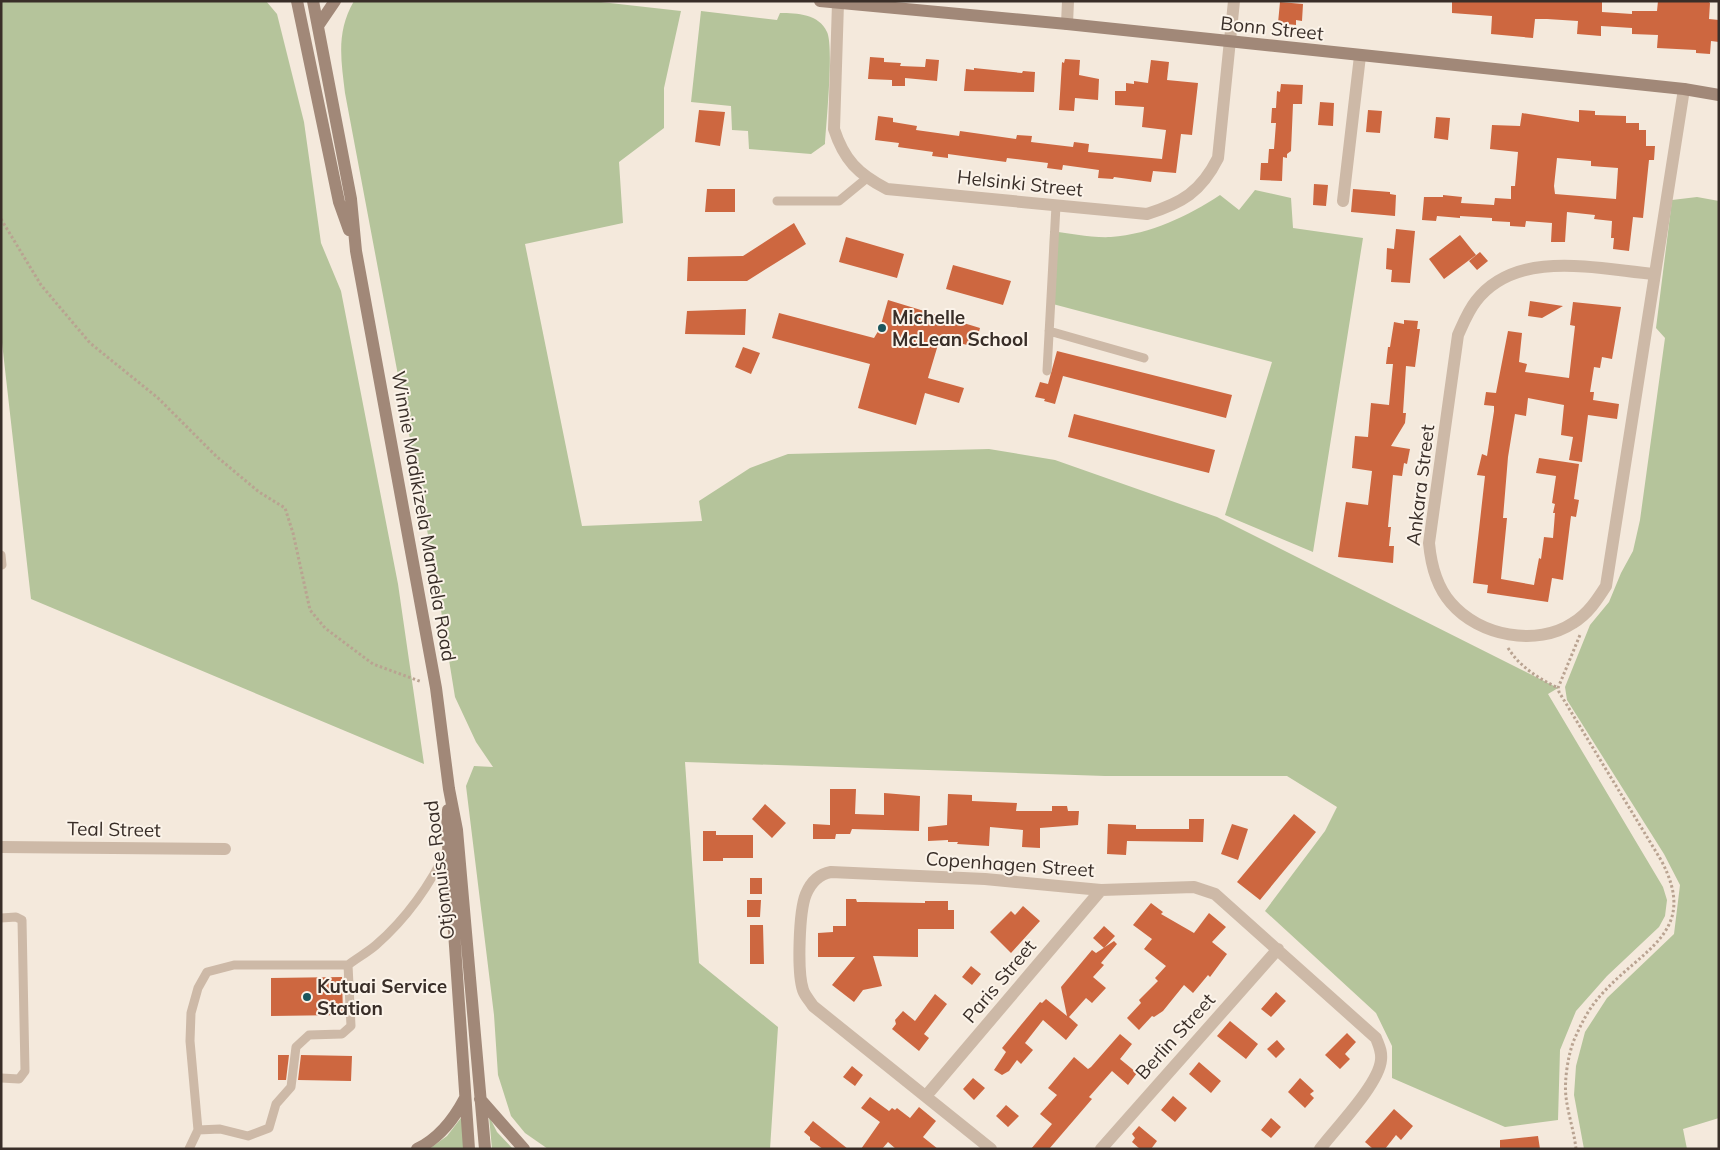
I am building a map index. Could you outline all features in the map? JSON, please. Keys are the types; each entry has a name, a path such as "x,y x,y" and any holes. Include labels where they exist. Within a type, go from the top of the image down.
{"main road":[{"path":"290,1 301,22"},
{"name":"Winnie Madikizela Mandela Road","path":"297,1 339,202 356,251"},
{"name":"Winnie Madikizela Mandela Road","path":"313,1 351,199 356,251 436,688 449,789"},
{"path":"318,26 335,1"},
{"name":"Bonn Street","path":"820,1 877,4 1231,43 1684,89 1719,96"},
{"name":"Otjomuise Road","path":"449,789 448,848 469,1149"},
{"name":"Otjomuise Road","path":"449,789 456,830 484,1149"},
{"path":"417,1149 430,1143 448,1126 465,1098"},
{"path":"480,1099 524,1149"}],"street":[{"path":"1067,24 1068,1"},
{"name":"Helsinki Street","path":"838,3 834,129 840,148 867,178 887,189 1147,214 1171,207 1192,194 1209,177 1218,158 1234,1"},
{"path":"1343,200 1360,56"},
{"name":"Ankara Street","path":"1654,274 1565,266 1536,266 1507,275 1489,287 1476,301 1458,335 1429,543 1431,564 1439,584 1451,603 1472,621 1499,632 1525,636 1548,635 1574,623 1593,606 1606,586 1684,89"},
{"name":"Teal Street","path":"1,847 225,849"},
{"name":"Copenhagen Street","path":"991,1149 813,1006 803,991 800,965 803,905 806,892 822,874 831,872 985,879 1100,890 1194,888 1206,890 1227,903 1376,1038 1382,1050 1377,1078 1320,1149"},
{"name":"Paris Street","path":"926,1096 1100,890"},
{"name":"Berlin Street","path":"1101,1149 1278,949"}],"lane":[{"path":"777,201 839,201 867,178"},
{"path":"1047,371 1056,206"},
{"path":"1050,332 1144,358"},
{"path":"189,1149 198,1130 190,1041 191,1013 198,988 207,972 234,964 348,964 376,945 408,910 434,878 448,848"},
{"path":"1,918 16,917 22,920 25,1071 19,1079 1,1078"},
{"path":"198,1130 220,1129 248,1136 270,1128 276,1104 291,1087 296,1047 309,1035 342,1034 351,1026 348,964"}],"path":[{"path":"1,219 42,285 90,343 158,398 216,456 259,492 285,508 294,533 310,610 325,628 373,664 436,688"},
{"path":"1499,632 1514,658 1535,676 1558,688"},
{"path":"1576,1149 1566,1096 1573,1042 1587,1013 1601,994 1662,939 1670,924 1674,892 1671,879 1661,860 1562,701 1558,688 1581,634"}],"green space":[{"path":"1,1 266,1 277,14 304,122 321,243 341,291 398,584 424,764 31,599 1,334"},
{"path":"354,1 592,1 681,11 664,88 664,128 619,162 623,223 525,244 582,526 702,521 699,501 750,468 788,454 989,449 1055,460 1217,517 1558,688 1548,694 1663,887 1667,900 1665,916 1659,927 1607,976 1576,1011 1560,1050 1558,1120 1505,1127 1392,1078 1392,1046 1376,1013 1265,911 1325,831 1337,807 1287,776 1105,776 685,762 699,963 778,1027 770,1149 548,1149 525,1133 511,1116 498,1075 494,1015 466,786 474,766 493,767 476,742 455,697 434,567 345,93 341,57 342,35 348,12"},
{"path":"701,11 777,20 780,13 793,13 819,21 827,32 830,53 825,144 811,154 749,149 748,131 732,130 731,106 691,102"},
{"path":"1255,190 1291,198 1293,228 1363,238 1313,552 1225,515 1272,362 1049,303 1050,231 1096,237 1126,235 1168,223 1220,195 1239,210"},
{"path":"1697,197 1719,201 1719,1118 1683,1129 1687,1149 1584,1149 1574,1095 1576,1066 1585,1032 1607,998 1674,934 1680,885 1664,854 1567,700 1565,687 1590,625 1609,602 1633,551 1640,520 1665,338 1656,328 1672,200"},
{"path":"464,1114 465,1149 429,1149 447,1136"},
{"path":"489,1116 497,1132 513,1149 492,1149"}],"building":[{"path":"1452,1 1602,1 1602,12 1632,14 1632,11 1657,11 1658,1 1708,1 1710,3 1709,19 1719,20 1719,42 1711,41 1710,54 1696,53 1696,50 1657,48 1658,35 1632,34 1632,28 1601,26 1601,36 1577,34 1578,21 1547,19 1535,19 1533,38 1491,34 1492,16 1452,13"},
{"path":"1280,2 1303,4 1302,21 1296,20 1296,25 1278,23"},
{"path":"870,57 884,58 884,62 901,63 900,66 925,67 926,59 939,60 937,81 905,78 905,86 892,86 892,80 868,79"},
{"path":"1065,59 1080,60 1079,75 1099,79 1098,100 1075,98 1074,111 1059,110 1062,62 1064,63"},
{"path":"1151,60 1169,62 1167,80 1198,83 1192,135 1181,134 1176,173 1153,171 1151,182 1114,177 1113,179 1098,178 1099,170 1063,165 1062,170 1047,168 1048,163 1007,158 1006,162 948,154 948,158 932,156 933,152 898,147 899,143 875,140 878,116 893,118 893,122 917,126 916,130 959,136 960,131 1016,139 1017,135 1032,136 1031,142 1073,147 1074,142 1089,144 1088,152 1162,159 1166,130 1142,127 1144,107 1115,105 1115,91 1126,91 1126,83 1134,84 1134,81 1148,83"},
{"path":"974,68 1022,73 1023,71 1035,72 1034,92 964,91 966,69 974,70"},
{"path":"1281,84 1303,85 1302,104 1293,104 1291,151 1287,154 1287,158 1283,157 1282,181 1260,180 1261,163 1268,163 1269,149 1274,149 1276,123 1271,123 1272,108 1276,108 1277,91 1280,92"},
{"path":"1320,102 1334,103 1333,126 1318,125"},
{"path":"699,110 725,112 720,146 695,142"},
{"path":"1368,110 1382,111 1380,133 1366,132"},
{"path":"1579,110 1595,111 1595,115 1626,116 1626,123 1639,123 1639,130 1646,130 1646,146 1655,146 1654,160 1649,160 1643,218 1633,217 1629,251 1613,249 1614,238 1611,238 1612,221 1594,219 1595,215 1567,212 1565,242 1551,242 1552,223 1526,221 1525,227 1510,226 1510,222 1492,221 1492,218 1460,216 1460,218 1437,216 1436,221 1422,220 1424,197 1443,197 1443,195 1462,197 1461,203 1494,205 1495,198 1511,199 1511,186 1515,186 1518,152 1490,149 1492,125 1520,126 1522,113 1579,122","holes":["1557,158 1591,161 1591,166 1618,168 1616,199 1555,194"]},
{"path":"1436,117 1450,118 1448,140 1434,138"},
{"path":"1314,184 1328,185 1326,206 1313,205"},
{"path":"707,189 735,189 735,212 705,212"},
{"path":"1353,189 1390,192 1390,194 1396,195 1395,216 1351,212"},
{"path":"794,223 806,244 747,281 687,281 688,257 743,256"},
{"path":"1396,229 1415,231 1410,283 1391,282 1392,270 1386,269 1387,248 1394,249"},
{"path":"1460,235 1476,255 1444,279 1429,259"},
{"path":"846,237 904,254 897,278 839,262"},
{"path":"1480,252 1488,261 1477,270 1469,261"},
{"path":"953,265 1011,281 1003,305 946,289"},
{"path":"888,300 980,328 975,347 940,338 928,378 964,388 959,403 925,393 916,425 858,408 870,364 772,338 779,313 874,338 880,328"},
{"path":"1530,301 1563,306 1542,318 1528,316"},
{"path":"1573,302 1621,307 1612,359 1602,357 1600,368 1594,367 1590,392 1594,392 1593,400 1619,404 1617,419 1588,415 1582,462 1569,460 1573,437 1561,435 1564,405 1528,398 1526,416 1515,414 1508,457 1503,518 1507,518 1501,579 1534,585 1539,558 1541,559 1544,537 1553,538 1555,504 1552,503 1556,476 1536,473 1539,458 1579,464 1574,499 1579,500 1576,517 1571,516 1563,580 1552,578 1548,602 1487,593 1488,585 1473,583 1485,476 1477,475 1482,454 1487,456 1494,411 1494,406 1484,405 1486,392 1496,393 1508,331 1522,333 1519,362 1527,364 1525,372 1569,378 1575,326 1570,325"},
{"path":"746,309 745,335 685,334 687,311"},
{"path":"1404,320 1418,321 1417,329 1420,329 1415,367 1406,366 1403,413 1406,413 1405,423 1391,446 1410,449 1407,464 1404,463 1402,476 1393,475 1388,527 1391,527 1389,546 1394,546 1393,563 1338,557 1346,502 1368,505 1372,471 1352,468 1355,436 1368,437 1371,403 1389,405 1393,364 1386,364 1388,347 1390,347 1394,322 1404,324"},
{"path":"743,347 760,353 751,374 735,367"},
{"path":"1057,351 1232,395 1226,418 1063,376 1055,404 1044,401 1045,399 1035,397 1040,382 1048,384"},
{"path":"1074,414 1215,450 1209,473 1068,437"},
{"path":"830,789 856,789 855,814 884,815 884,793 920,796 919,831 852,829 850,834 836,834 835,839 813,839 813,824 830,825"},
{"path":"948,794 972,795 972,801 1017,803 1016,811 1052,811 1052,806 1067,806 1068,811 1079,811 1078,825 1040,828 1040,848 1022,847 1023,830 990,827 989,846 957,844 958,842 948,842 948,840 928,841 928,827 947,825"},
{"path":"765,804 786,823 772,838 752,819"},
{"path":"1294,814 1316,832 1260,900 1237,882"},
{"path":"1189,819 1204,819 1203,842 1127,841 1126,855 1107,854 1108,824 1136,825 1136,829 1189,829"},
{"path":"1232,824 1248,829 1238,860 1221,854"},
{"path":"703,831 716,831 716,835 753,835 753,858 723,858 723,861 703,861"},
{"path":"750,878 762,878 762,894 750,894"},
{"path":"846,899 856,899 857,902 925,903 925,901 948,901 948,910 954,910 954,929 918,929 918,957 873,956 882,986 863,990 854,1002 832,985 855,957 818,957 818,933 833,932 833,926 846,926"},
{"path":"747,900 761,900 760,917 747,917"},
{"path":"1151,903 1163,912 1161,914 1194,933 1209,913 1226,927 1212,942 1227,954 1210,977 1208,975 1193,993 1184,985 1163,1011 1154,1017 1152,1016 1139,1030 1127,1018 1141,1003 1139,1000 1158,981 1155,978 1166,966 1144,949 1152,939 1133,925"},
{"path":"1023,906 1040,921 1011,953 990,932 1011,911 1015,915"},
{"path":"750,925 763,925 764,964 750,964"},
{"path":"1104,926 1115,936 1104,948 1093,938"},
{"path":"1114,941 1117,944 1101,963 1104,965 1093,977 1106,988 1092,1003 1086,998 1069,1017 1078,1025 1066,1040 1043,1020 1025,1043 1033,1050 1021,1064 1017,1060 1009,1071 1002,1075 994,1070 1006,1052 1002,1048 1040,1002 1042,1003 1046,999 1067,1016 1061,987 1092,950 1096,953"},
{"path":"971,966 981,974 972,985 962,977"},
{"name":"Kutuai Service Station","path":"342,977 343,1015 271,1016 271,978"},
{"path":"1276,992 1286,1001 1271,1017 1261,1009"},
{"path":"935,994 947,1004 924,1034 929,1038 919,1051 892,1029 896,1024 895,1020 903,1011 915,1021"},
{"path":"1230,1021 1258,1044 1246,1059 1217,1036"},
{"path":"1347,1033 1356,1042 1345,1054 1350,1059 1340,1069 1325,1055"},
{"path":"1120,1034 1132,1044 1120,1059 1137,1073 1128,1085 1112,1071 1089,1097 1092,1099 1049,1149 1031,1149 1052,1124 1040,1114 1057,1095 1048,1088 1074,1057 1088,1069"},
{"path":"1277,1040 1285,1049 1276,1058 1267,1049"},
{"path":"278,1055 289,1055 286,1080 278,1080"},
{"path":"301,1055 352,1056 351,1081 298,1080"},
{"path":"1199,1062 1221,1081 1211,1093 1189,1074"},
{"path":"852,1066 863,1075 855,1086 843,1077"},
{"path":"973,1078 985,1088 974,1100 963,1089"},
{"path":"1300,1078 1314,1091 1310,1094 1314,1098 1305,1108 1288,1092"},
{"path":"1173,1096 1187,1108 1175,1122 1161,1110"},
{"path":"870,1097 889,1111 892,1108 895,1110 897,1108 910,1118 919,1107 936,1121 923,1137 938,1149 896,1149 888,1142 882,1149 861,1149 880,1122 861,1108"},
{"path":"1006,1105 1019,1116 1008,1127 996,1116"},
{"path":"1394,1109 1413,1126 1401,1140 1396,1135 1385,1149 1373,1149 1365,1142"},
{"path":"1271,1118 1281,1127 1271,1138 1261,1130"},
{"path":"813,1121 848,1149 823,1149 810,1140 810,1137 804,1132"},
{"path":"1139,1126 1157,1141 1151,1149 1140,1149 1132,1142 1135,1138 1132,1134"},
{"path":"1538,1136 1540,1149 1500,1149 1500,1140"}],"place":[{"name":"Michelle McLean School","path":"882,328"},
{"name":"Kutuai Service Station","path":"307,997"}]}
